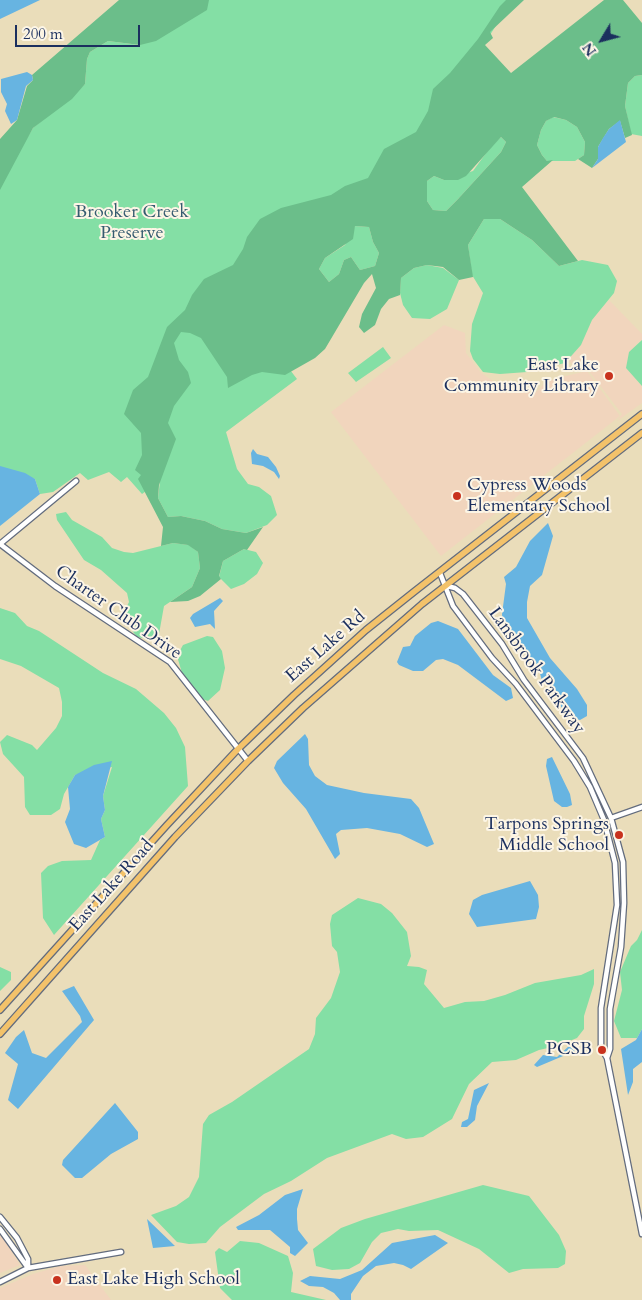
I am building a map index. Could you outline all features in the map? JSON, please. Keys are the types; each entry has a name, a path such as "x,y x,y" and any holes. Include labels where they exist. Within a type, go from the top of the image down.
{"main road":[{"name":"East Lake Rd","path":"238,749 366,630 642,414"},
{"path":"446,586 642,434"},
{"name":"East Lake Rd","path":"248,761 325,688 422,604 446,586"},
{"name":"East Lake Road","path":"0,1010 238,749"},
{"name":"East Lake Road","path":"0,1034 175,837 248,761"}],"street":[{"path":"0,544 76,481"},
{"name":"Charter Club Drive","path":"0,544 55,586 170,662 248,761"},
{"path":"440,573 446,586"},
{"name":"Lansbrook Parkway","path":"607,1058 610,1049 610,1009 621,948 624,903 623,862 612,818 583,758 524,680 502,644 463,594 455,588 446,586 452,606 492,658 516,684 574,761 594,796 604,820 615,863 617,905 601,1008 601,1048 607,1058 642,1234"},
{"path":"612,818 642,807"},
{"path":"0,1217 17,1238 28,1259 28,1268"},
{"path":"0,1229 28,1268"},
{"path":"0,1282 28,1268 121,1252"}],"shaded area":[{"path":"609,300 642,334 642,340 636,344 637,381 642,386 642,403 617,421 622,414 588,370 578,372 568,359 581,345 592,320"},
{"name":"Cypress Woods Elementary School","path":"444,325 465,333 466,353 481,373 498,384 521,392 536,392 545,383 557,378 587,371 620,416 441,556 331,412"},
{"path":"0,1233 20,1265 0,1273"},
{"name":"East Lake High School","path":"85,1265 111,1300 0,1300 0,1288 33,1274 60,1266"}],"green space":[{"path":"119,0 209,0 207,10 156,41 140,45 108,41 90,52 87,59 85,84 72,99 33,128 0,190 0,139 17,120 27,86 33,80 32,75"},
{"name":"Brooker Creek Preserve","path":"161,0 518,0 506,10 408,163 239,303 297,379 226,432 237,469 248,484 259,487 271,496 277,515 267,525 246,533 222,529 205,521 181,516 168,517 158,498 160,481 142,494 127,477 121,482 109,472 88,480 80,473 53,492 40,494 35,479 0,472 0,160 27,138 33,128 85,84 87,59 90,52 108,41 140,45"},
{"path":"506,0 524,0 490,32 493,38 485,45 511,73 604,0 623,0 642,23 642,75 635,76 628,83 625,106 632,135 625,138 620,121 609,129 598,147 598,159 592,168 578,159 584,155 585,142 577,127 566,120 554,117 546,121 541,130 537,145 547,161 553,160 522,187 578,261 559,266 532,240 500,219 484,219 468,245 473,277 459,280 443,267 427,265 414,268 401,278 400,295 389,299 381,309 375,325 364,333 359,327 362,314 376,288 372,274 364,283 325,349 315,358 285,375 262,372 252,375 228,388 227,377 201,338 190,333 181,332 174,343 179,360 188,372 191,383 174,406 168,423 176,439 159,485 158,498 168,517 181,516 205,521 222,529 246,533 263,527 247,550 244,549 223,561 219,576 221,579 200,596 188,601 170,602 192,587 200,568 198,552 188,545 173,543 161,546 163,527 138,479 141,475 135,470 142,455 141,433 124,414 133,390 148,377 167,327 185,310 192,295 204,279 233,265 243,249 247,237 260,219 281,208 331,195 345,186 368,178 384,149 416,132 428,111 433,89 450,73 478,39","holes":["501,137 506,142 501,152 458,199 446,211 433,210 427,201 427,181 434,176 444,180 458,180 466,176","355,226 369,227 373,242 379,253 375,266 360,270 351,257 344,260 339,274 329,282 319,269 325,258 353,239"]},
{"path":"642,75 642,136 631,134 625,106 628,83 635,76"},
{"path":"553,117 566,120 577,127 585,142 584,155 575,161 547,161 537,145 541,130 546,121"},
{"path":"501,137 506,142 501,152 458,199 446,211 433,210 427,201 427,181 434,176 444,180 473,171 492,145"},
{"path":"484,219 500,219 532,240 559,266 582,260 608,265 617,281 614,293 592,320 581,345 565,363 527,372 500,374 483,372 473,359 470,351 472,324 483,293 472,275 468,245"},
{"path":"355,226 369,227 373,242 379,253 375,266 360,270 351,257 344,260 339,274 329,282 319,269 325,258 345,245"},
{"path":"427,265 443,268 459,280 447,309 430,319 412,318 403,305 400,293 401,278 414,268"},
{"path":"642,340 642,386 626,368 629,352"},
{"path":"383,347 391,358 356,382 348,373"},
{"path":"66,512 72,520 102,537 112,548 124,552 133,553 173,543 189,545 198,552 200,568 192,587 164,606 159,634 148,639 137,637 127,624 123,614 129,602 127,593 101,570 84,560 57,520 56,514"},
{"path":"244,549 256,552 263,563 257,574 244,584 231,589 219,577 223,561"},
{"path":"0,608 15,613 27,626 39,631 103,673 136,689 164,713 176,728 185,747 188,786 54,935 43,918 41,873 48,866 62,861 91,860 100,840 105,837 101,819 105,810 103,796 112,767 75,775 64,794 60,809 51,815 30,815 25,807 24,777 3,754 0,742 7,735 32,745 37,750 56,728 62,716 62,702 59,688 21,666 0,659"},
{"path":"207,636 213,637 222,651 225,668 220,690 208,701 202,699 182,673 177,656 183,645"},
{"path":"358,898 381,904 392,913 407,932 411,956 407,966 427,970 424,984 444,1008 465,1002 484,1001 535,983 581,975 594,969 594,984 584,1016 584,1029 577,1038 557,1046 539,1050 516,1060 492,1062 469,1084 452,1119 423,1137 406,1139 392,1134 327,1158 291,1181 264,1194 220,1227 206,1243 189,1244 177,1242 151,1215 176,1206 189,1197 199,1177 203,1124 209,1115 232,1102 309,1049 315,1034 316,1018 331,998 340,972 337,952 332,946 330,924 332,915"},
{"path":"642,930 642,1029 637,1038 621,1038 614,1021 622,990 620,972 631,946 637,940"},
{"path":"0,967 11,972 11,980 0,991"},
{"path":"483,1185 529,1196 559,1235 566,1251 565,1264 558,1268 523,1269 509,1273 479,1249 438,1230 409,1231 398,1229 381,1233 372,1242 360,1263 349,1269 332,1270 316,1266 313,1249 341,1228 365,1219"},
{"path":"240,1241 259,1243 288,1256 293,1273 291,1292 326,1300 232,1300 220,1288 215,1252 219,1248 227,1252"}],"water":[{"path":"0,0 40,0 0,19"},
{"path":"27,72 32,75 33,80 26,86 17,120 11,124 5,111 7,104 1,92 1,79"},
{"path":"620,120 626,142 592,168 598,159 598,147 603,138 609,129"},
{"path":"253,449 257,454 268,457 276,467 280,476 279,479 274,472 263,466 252,464 251,453"},
{"path":"0,466 25,473 35,479 40,494 0,526"},
{"path":"548,523 553,536 542,575 530,586 527,618 550,658 577,689 587,705 587,716 580,720 572,718 565,713 560,705 558,692 542,681 538,666 516,646 516,641 503,626 502,614 506,584 504,577 516,567 530,541"},
{"path":"220,598 223,601 214,611 215,629 210,624 195,627 190,618 193,614"},
{"path":"438,621 458,629 493,675 511,688 513,698 506,701 458,665 443,659 436,660 423,671 413,671 399,665 397,662 403,647 410,646 415,636 431,623"},
{"path":"305,734 308,739 309,765 315,776 327,785 364,793 411,799 419,808 434,844 427,847 400,834 367,828 341,830 336,834 340,854 335,859 306,809 283,783 274,768 277,761"},
{"path":"552,757 570,794 572,805 567,807 562,807 554,801 546,766 547,759"},
{"path":"112,761 103,796 105,810 101,819 105,837 86,848 74,844 65,822 70,809 68,787 75,775 94,765"},
{"path":"530,881 538,895 539,907 536,919 477,927 469,914 473,900 482,895"},
{"path":"74,986 94,1020 18,1109 8,1100 18,1064 5,1053 16,1037 24,1030 32,1053 46,1058 82,1022 80,1016 62,991"},
{"path":"642,1029 642,1062 633,1069 633,1082 628,1095 621,1049 636,1040"},
{"path":"569,1046 575,1051 537,1067 534,1065 543,1055 557,1057"},
{"path":"489,1083 477,1106 475,1120 467,1127 461,1127 462,1122 468,1119 474,1090"},
{"path":"115,1103 138,1132 138,1139 111,1154 82,1178 75,1178 62,1165 63,1160"},
{"path":"303,1189 297,1209 298,1230 308,1243 295,1256 290,1253 290,1247 270,1230 238,1230 236,1227 259,1215 285,1195"},
{"path":"147,1219 175,1246 153,1248"},
{"path":"435,1235 448,1243 411,1269 394,1263 376,1266 363,1276 351,1294 351,1300 340,1300 334,1293 323,1287 309,1286 300,1281 310,1276 340,1279 362,1270 392,1243"}],"place":[{"name":"East Lake Community Library","path":"609,376"},
{"name":"Cypress Woods Elementary School","path":"457,496"},
{"name":"Tarpons Springs Middle School","path":"619,835"},
{"name":"PCSB","path":"602,1050"},
{"name":"East Lake High School","path":"57,1280"}]}
